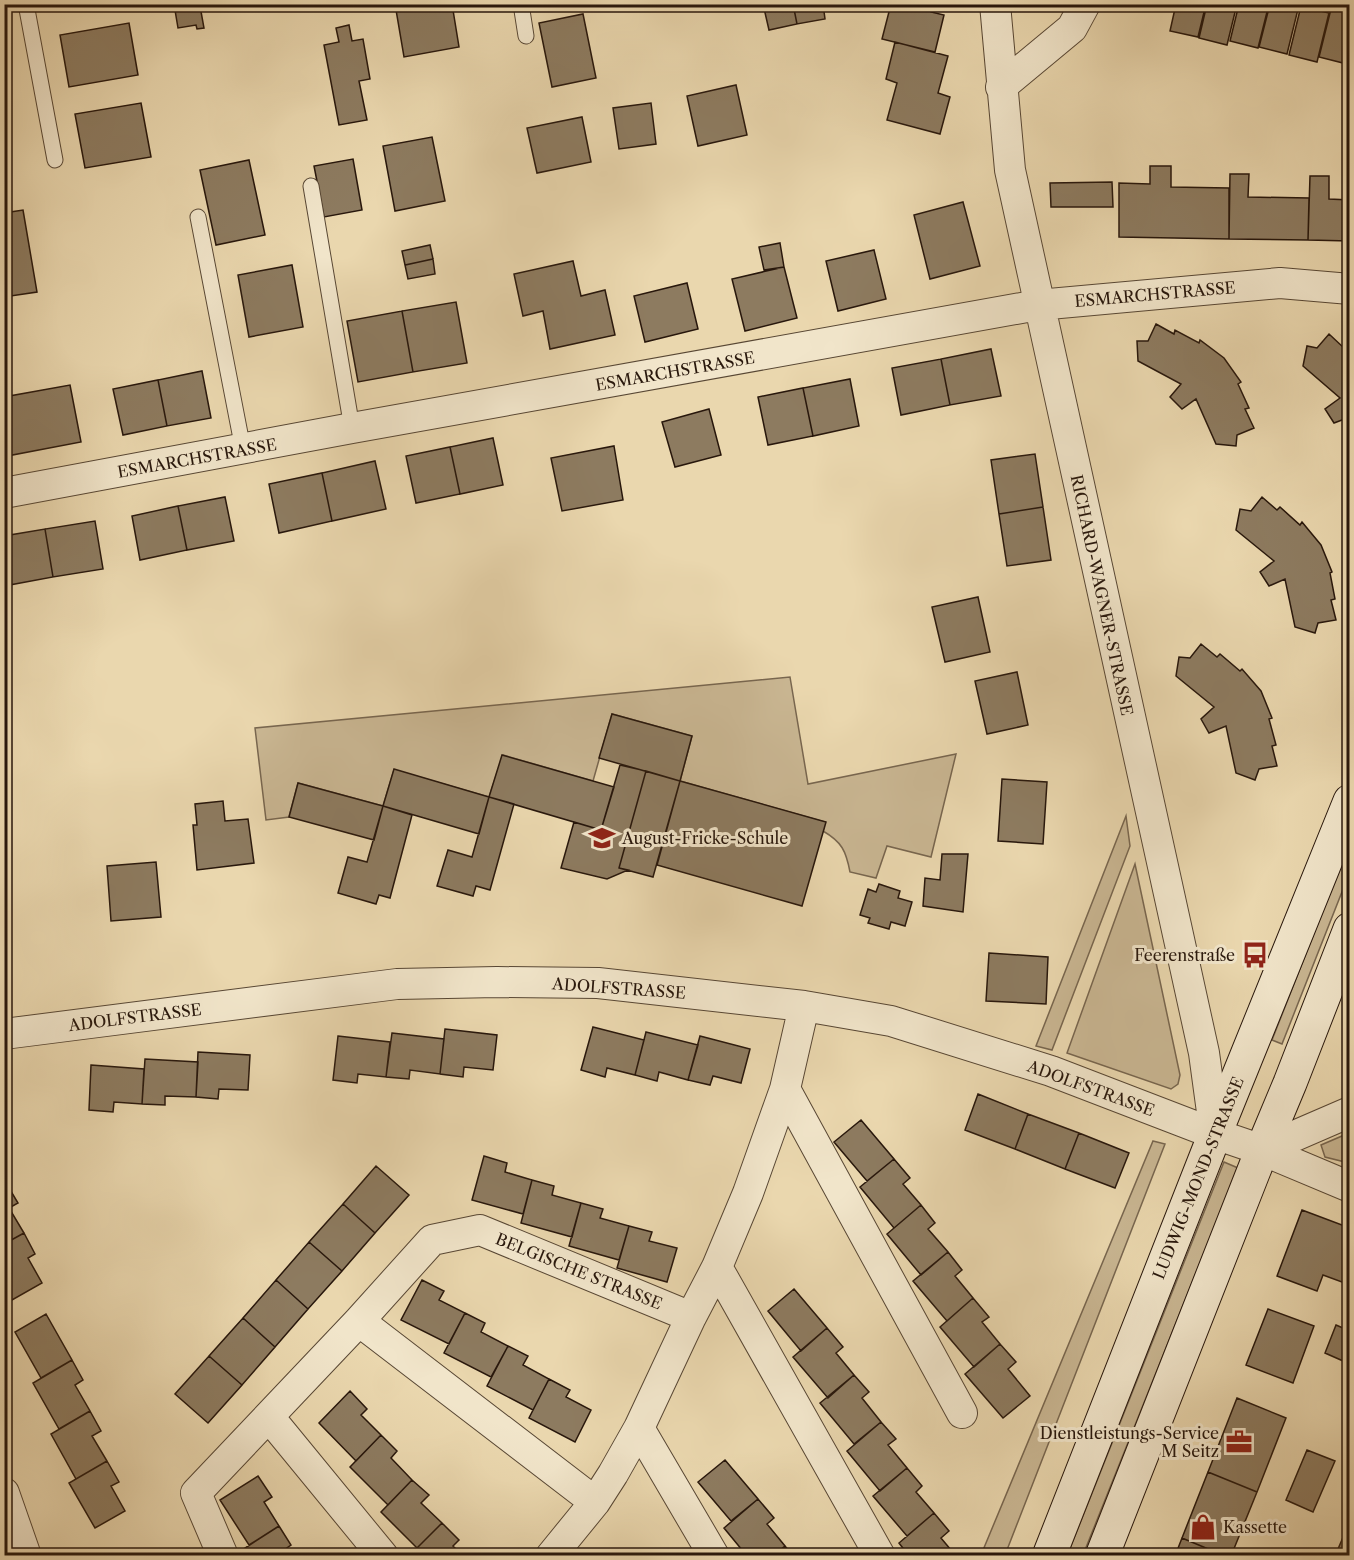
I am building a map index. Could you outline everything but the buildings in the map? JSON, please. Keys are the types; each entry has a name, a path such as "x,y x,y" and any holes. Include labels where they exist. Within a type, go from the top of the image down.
{"main road":[{"name":"LUDWIG-MOND-STRASSE","path":"1049,1556 1215,1134 1350,801"},
{"path":"1102,1556 1350,929"}],"street":[{"name":"RICHARD-WAGNER-STRASSE","path":"995,4 1010,170 1204,1053 1215,1134"},
{"path":"1001,87 1072,28 1085,4"},
{"name":"ESMARCHSTRASSE","path":"4,493 1038,305 1280,283 1350,289"},
{"name":"ADOLFSTRASSE","path":"4,1034 397,984 598,983 804,1006 891,1021 1051,1071 1215,1134"},
{"path":"552,1555 595,1502 639,1428 717,1267 748,1193 785,1089 804,1006"},
{"path":"785,1089 962,1413"},
{"path":"1262,1150 1350,1112"},
{"path":"1215,1134 1262,1150 1350,1187"},
{"name":"BELGISCHE STRASSE","path":"223,1556 196,1494 432,1240 480,1230 691,1317"},
{"path":"717,1267 880,1556"},
{"path":"359,1321 595,1502"},
{"path":"269,1417 383,1556"},
{"path":"639,1428 714,1556"},
{"path":"4,1493 26,1556"}],"lane":[{"path":"26,4 55,160"},
{"path":"521,4 526,36"},
{"path":"311,186 352,428"},
{"path":"198,217 243,448"}],"shaded area":[{"path":"790,677 808,784 956,754 931,857 887,846 876,878 850,872 842,848 835,839 823,831 825,822 680,781 692,736 612,714 593,781 503,755 489,797 394,770 383,806 298,783 289,817 266,820 255,728"},
{"path":"1126,816 1130,846 1052,1050 1036,1046"},
{"path":"1349,844 1349,874 1282,1044 1272,1040"},
{"path":"1135,864 1180,1075 1178,1084 1171,1089 1067,1053"},
{"path":"1349,1133 1349,1163 1325,1157 1321,1145"},
{"path":"1153,1141 1165,1144 1005,1555 981,1555"},
{"path":"1224,1162 1238,1168 1083,1555 1067,1556"}],"place":[{"name":"August-Fricke-Schule","path":"602,838"},
{"name":"Feerenstraße","path":"1255,955"},
{"name":"Dienstleistungs-Service M Seitz","path":"1239,1442"},
{"name":"Kassette","path":"1203,1527"}]}
